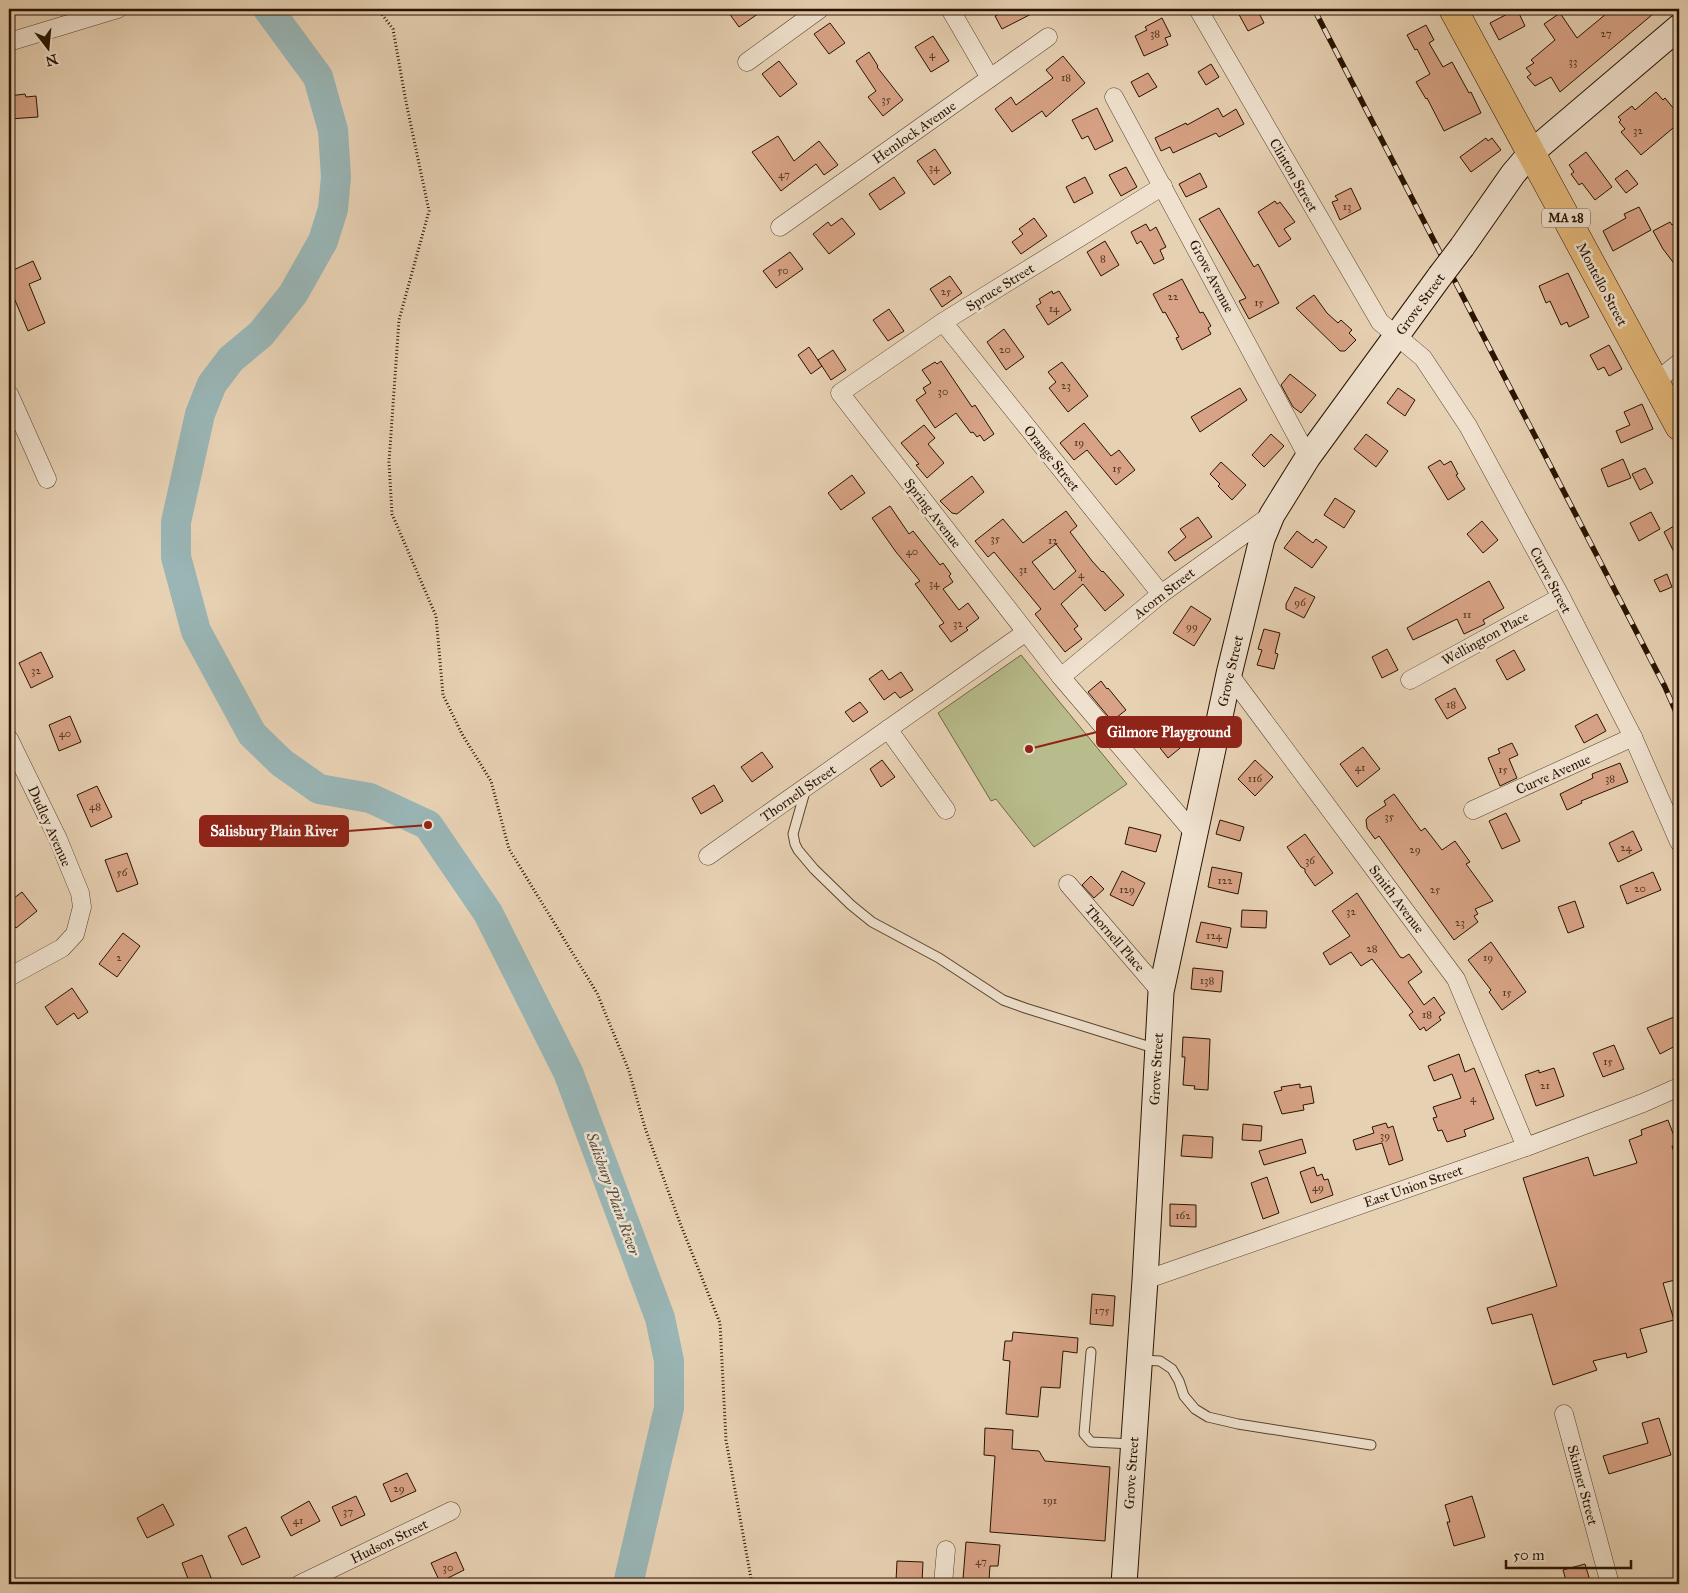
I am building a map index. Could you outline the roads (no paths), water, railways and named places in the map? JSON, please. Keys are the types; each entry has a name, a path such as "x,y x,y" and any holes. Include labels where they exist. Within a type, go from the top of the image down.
{"main road":[{"name":"Montello Street","path":"1453,9 1679,426"},
{"name":"Grove Street","path":"1124,1584 1145,1280 1161,992 1229,674 1262,539 1272,515 1308,456 1462,247 1513,174 1531,152 1679,27"}],"street":[{"path":"9,42 118,9"},
{"path":"747,62 820,9"},
{"path":"950,9 990,78"},
{"name":"Clinton Street","path":"1198,9 1361,292 1380,322 1396,336"},
{"name":"Hemlock Avenue","path":"780,226 1048,37"},
{"name":"Grove Avenue","path":"1114,97 1308,456"},
{"name":"Spruce Street","path":"840,393 942,322 1163,186"},
{"name":"Orange Street","path":"942,322 1161,594"},
{"name":"Curve Street","path":"1396,336 1423,358 1468,426 1633,737 1679,842"},
{"path":"1655,382 1679,363"},
{"name":"Spring Avenue","path":"840,393 1061,677 1194,833"},
{"path":"9,394 47,479"},
{"name":"Acorn Street","path":"1061,677 1161,594 1272,515"},
{"name":"Wellington Place","path":"1410,680 1560,597"},
{"path":"946,810 888,729 1026,632"},
{"name":"Smith Avenue","path":"1229,674 1456,979 1526,1147"},
{"name":"Thornell Street","path":"708,856 888,729"},
{"name":"Curve Avenue","path":"1473,810 1633,737"},
{"name":"Dudley Avenue","path":"9,739 58,838 77,887 82,907 75,934 62,948 9,977"},
{"name":"Thornell Place","path":"1068,884 1161,992"},
{"name":"East Union Street","path":"1145,1280 1526,1147 1643,1103 1679,1087"},
{"name":"Skinner Street","path":"1564,1414 1610,1584"},
{"name":"Hudson Street","path":"300,1584 451,1511"},
{"path":"943,1584 946,1550"}],"lane":[{"path":"806,788 793,834 795,844 814,869 851,905 872,922 939,958 1003,1000 1157,1049"},
{"path":"1091,1352 1084,1434 1091,1442 1133,1444"},
{"path":"1139,1359 1160,1361 1172,1369 1180,1381 1184,1396 1195,1409 1208,1417 1372,1445"}],"waterway":[{"name":"Salisbury Plain River","path":"268,9 318,77 333,130 336,177 333,209 323,241 293,294 261,334 231,359 212,384 200,414 176,522 176,557 196,631 252,734 282,763 319,789 370,798 428,825 488,913 568,1072 660,1318 669,1361 669,1408 628,1584"}],"railway":[{"path":"1314,9 1665,687 1679,719"}],"place":[{"name":"Gilmore Playground","path":"1029,749"},
{"name":"Salisbury Plain River","path":"428,825"}]}
